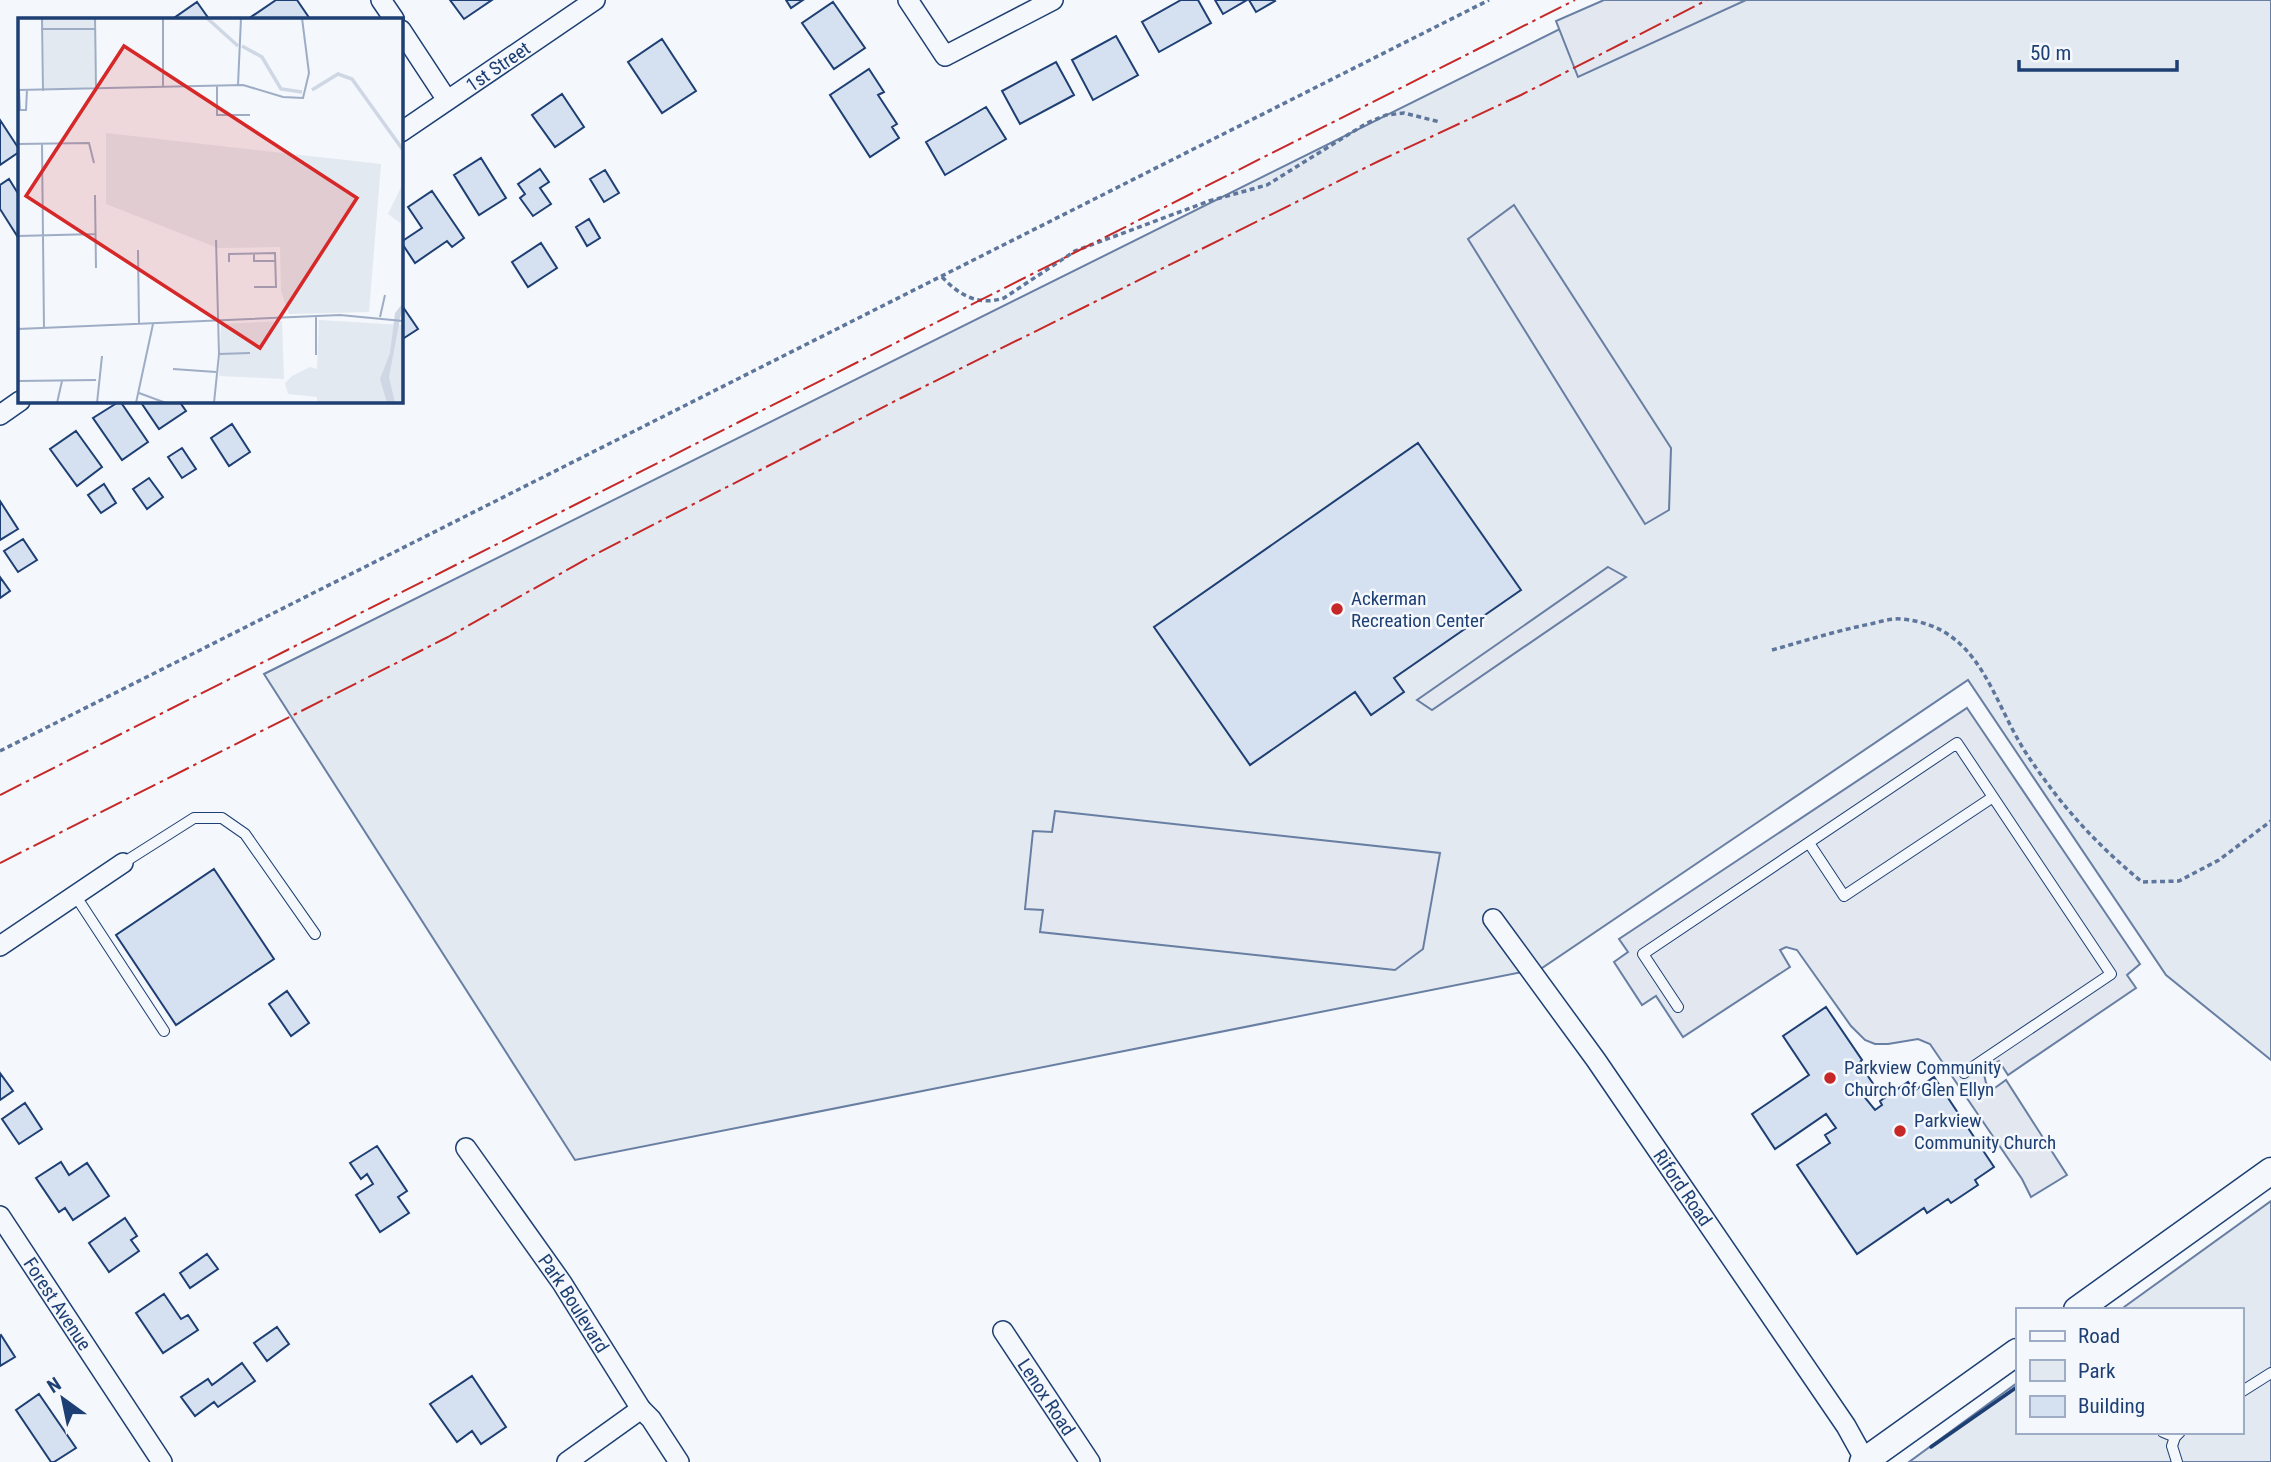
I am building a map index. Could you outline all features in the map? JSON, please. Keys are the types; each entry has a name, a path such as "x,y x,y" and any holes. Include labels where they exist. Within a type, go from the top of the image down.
{"main road":[{"path":"2079,1308 2271,1171"},
{"path":"1865,1461 2016,1353"}],"street":[{"path":"381,0 393,18"},
{"name":"1st Street","path":"402,131 595,0"},
{"path":"908,0 945,56 1053,0"},
{"path":"402,32 447,100"},
{"path":"0,414 18,402"},
{"path":"0,946 123,863"},
{"name":"Riford Road","path":"1493,919 1597,1060 1846,1426 1865,1461"},
{"name":"Park Boulevard","path":"466,1148 562,1283 641,1409 652,1419 678,1462"},
{"name":"Forest Avenue","path":"0,1216 162,1462"},
{"name":"Lenox Road","path":"1003,1331 1090,1462"},
{"path":"567,1462 641,1409"}],"lane":[{"path":"1678,1007 1643,954 1958,743 2110,974 1964,1073"},
{"path":"1809,843 1844,896 1993,797"},
{"path":"123,863 194,818 222,818 245,834 315,934"},
{"path":"75,895 164,1031"},
{"path":"2243,1391 2271,1373"},
{"path":"2177,1462 2172,1446 2178,1434"}],"path":[{"path":"0,751 1489,0"},
{"path":"942,278 953,289 973,300 991,302 1004,298 1074,251 1209,201 1267,184 1367,123 1386,115 1404,113 1440,122"},
{"path":"1772,650 1842,630 1899,618 1928,624 1960,642 1980,665 2026,753 2063,804 2079,825 2142,882 2179,881 2219,860 2271,821"}],"green space":[{"path":"1618,0 2271,0 2271,1060 2166,975 1968,680 1542,968 575,1160 264,674"},
{"path":"2271,1201 2271,1462 1909,1462 2016,1384 2016,1434 2243,1434 2243,1308 2123,1308"}],"shaded area":[{"path":"1604,0 1746,0 1578,77 1556,21"},
{"path":"1514,205 1671,448 1669,510 1645,524 1468,239"},
{"path":"1608,567 1626,577 1432,710 1417,700"},
{"path":"1967,708 2140,964 2127,975 2136,988 2008,1075 1999,1061 1987,1068 1984,1074 1986,1083 1992,1090 2006,1080 2067,1175 2031,1197 2022,1179 1930,1044 1918,1039 1888,1044 1875,1044 1865,1040 1851,1026 1797,950 1786,947 1780,950 1790,967 1683,1037 1656,996 1642,1005 1614,962 1628,952 1619,939"},
{"path":"1055,811 1440,853 1423,949 1395,970 1040,932 1043,910 1025,909 1033,831 1052,832"}],"building":[{"path":"276,0 297,0 309,18 249,18"},
{"path":"450,0 492,0 464,19"},
{"path":"786,0 803,0 791,8"},
{"path":"1181,0 1198,0 1211,23 1159,52 1142,22"},
{"path":"1215,0 1247,0 1223,14"},
{"path":"1249,0 1274,0 1275,1 1256,12"},
{"path":"197,2 208,18 174,18"},
{"path":"833,2 865,48 834,69 802,23"},
{"path":"1116,36 1138,75 1093,100 1072,60"},
{"path":"662,39 696,91 662,113 628,62"},
{"path":"1056,62 1074,95 1020,124 1002,91"},
{"path":"869,69 884,92 878,95 897,124 892,127 899,138 870,157 830,95"},
{"path":"562,94 584,127 555,147 532,115"},
{"path":"986,107 1006,139 945,175 926,142"},
{"path":"0,120 18,147 18,153 0,165"},
{"path":"481,158 506,198 479,215 454,175"},
{"path":"540,169 549,182 540,188 551,204 533,216 520,198 525,194 518,184"},
{"path":"605,170 619,193 604,202 590,179"},
{"path":"9,179 18,193 18,237 0,209 0,185"},
{"path":"432,191 464,238 452,247 447,241 415,263 402,241 422,228 408,207"},
{"path":"589,219 600,238 587,246 576,227"},
{"path":"541,243 557,268 528,287 512,262"},
{"path":"402,308 418,329 402,339"},
{"path":"121,402 148,442 122,460 93,418"},
{"path":"141,402 180,402 186,411 159,429"},
{"path":"232,424 250,452 229,466 211,438"},
{"path":"76,431 102,467 77,486 50,449"},
{"name":"Ackerman Recreation Center","path":"1418,443 1521,590 1394,678 1404,692 1371,715 1355,692 1250,765 1154,627"},
{"path":"182,448 196,469 182,478 168,457"},
{"path":"149,478 163,497 147,509 133,489"},
{"path":"104,484 116,503 101,513 88,495"},
{"path":"0,501 18,529 0,540"},
{"path":"23,539 37,560 18,572 4,551"},
{"path":"0,577 10,591 0,598"},
{"path":"214,869 274,959 176,1025 116,935"},
{"path":"287,991 309,1023 291,1036 269,1004"},
{"name":"Parkview Community Church","path":"1826,1007 1862,1060 1859,1063 1874,1085 1862,1094 1875,1110 1882,1105 1880,1101 1908,1082 1914,1091 1934,1077 1994,1167 1975,1180 1978,1185 1951,1203 1948,1199 1927,1213 1924,1208 1857,1254 1797,1165 1830,1143 1825,1135 1836,1128 1826,1114 1775,1149 1752,1114 1809,1075 1783,1036"},
{"path":"0,1073 13,1091 0,1100"},
{"path":"25,1103 42,1129 19,1144 2,1119"},
{"path":"377,1146 407,1191 398,1197 409,1213 380,1232 356,1195 373,1184 367,1174 361,1179 350,1163"},
{"path":"61,1162 69,1175 87,1163 109,1196 73,1220 65,1208 59,1212 36,1178"},
{"path":"125,1218 137,1236 131,1240 139,1251 109,1272 89,1243"},
{"path":"207,1254 218,1269 190,1288 180,1273"},
{"path":"164,1294 181,1319 188,1315 198,1330 163,1353 136,1313"},
{"path":"277,1327 289,1344 267,1361 254,1343"},
{"path":"0,1336 15,1357 0,1366"},
{"path":"242,1363 255,1381 218,1407 214,1402 195,1416 181,1397 208,1379 212,1385"},
{"path":"472,1376 506,1427 481,1444 472,1431 457,1442 430,1404"},
{"path":"39,1394 76,1448 54,1462 51,1462 16,1410"}],"wall":[{"path":"1931,1447 2016,1388"}],"power":[{"path":"0,795 1575,0"},
{"path":"0,863 448,637 590,557 901,398 1379,161 1521,95 1707,0"}],"place":[{"name":"Ackerman Recreation Center","path":"1337,609"},
{"name":"Parkview Community Church of Glen Ellyn","path":"1830,1078"},
{"name":"Parkview Community Church","path":"1900,1131"}]}
